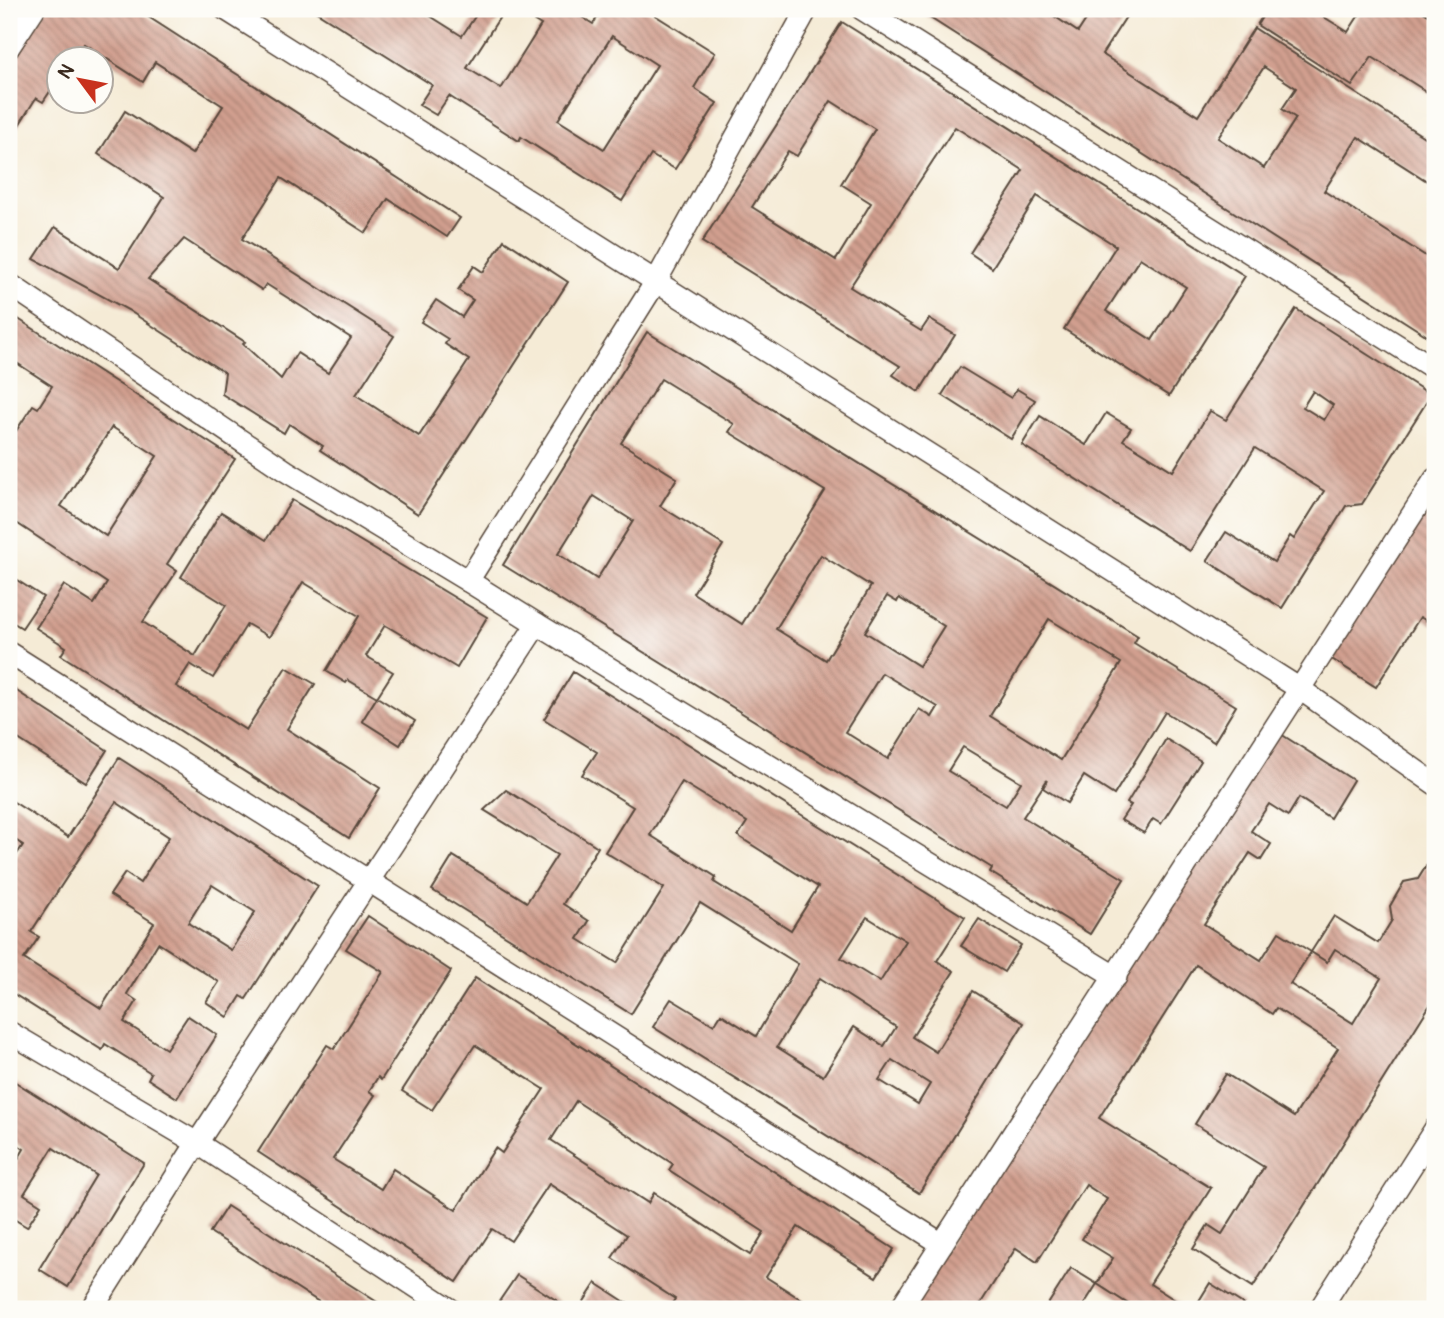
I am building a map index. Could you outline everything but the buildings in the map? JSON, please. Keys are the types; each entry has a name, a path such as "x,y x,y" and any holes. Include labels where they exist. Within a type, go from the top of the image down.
{"lane":[{"path":"9,47 34,9"},
{"path":"225,9 1300,689 1435,784"},
{"path":"468,581 655,283 807,9"},
{"path":"862,9 1435,369"},
{"path":"9,284 286,471 1116,977"},
{"path":"900,1309 1435,479"},
{"path":"92,1309 197,1143 537,624"},
{"path":"9,653 943,1244"},
{"path":"9,1032 197,1143 450,1309"},
{"path":"1320,1309 1435,1129"}]}
